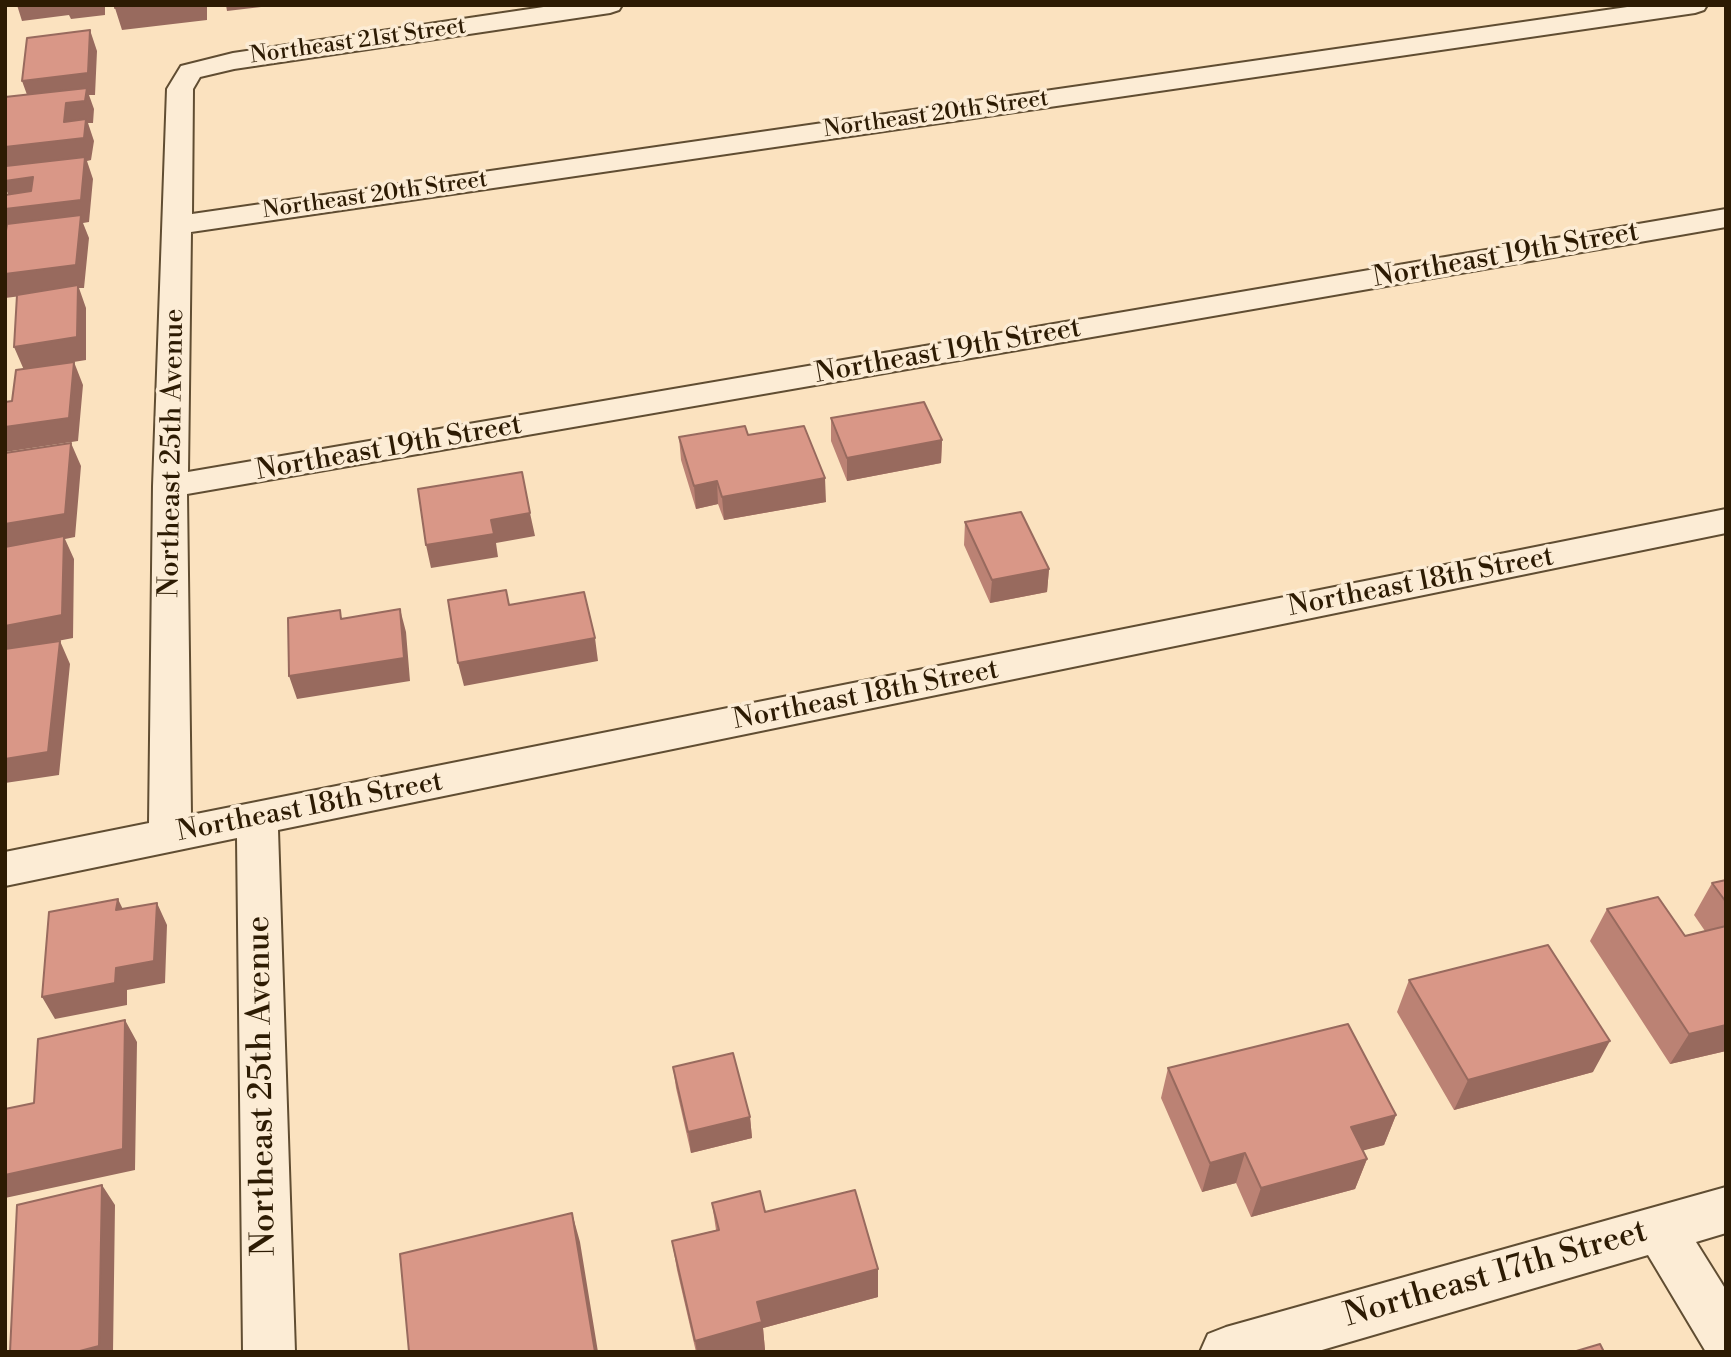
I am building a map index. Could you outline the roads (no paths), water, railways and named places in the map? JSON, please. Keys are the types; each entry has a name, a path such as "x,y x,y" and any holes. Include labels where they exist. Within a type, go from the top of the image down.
{"street":[{"name":"Northeast 21st Street","path":"190,72 233,61 610,5"},
{"name":"Northeast 20th Street","path":"177,225 1695,5"},
{"name":"Northeast 25th Avenue","path":"170,836 170,486 180,89 190,72"},
{"name":"Northeast 19th Street","path":"170,486 1726,218"},
{"name":"Northeast 18th Street","path":"5,869 1726,521"},
{"name":"Northeast 25th Avenue","path":"257,820 269,1352"},
{"name":"Northeast 17th Street","path":"1226,1352 1726,1210"},
{"path":"1660,1229 1726,1337"}]}
